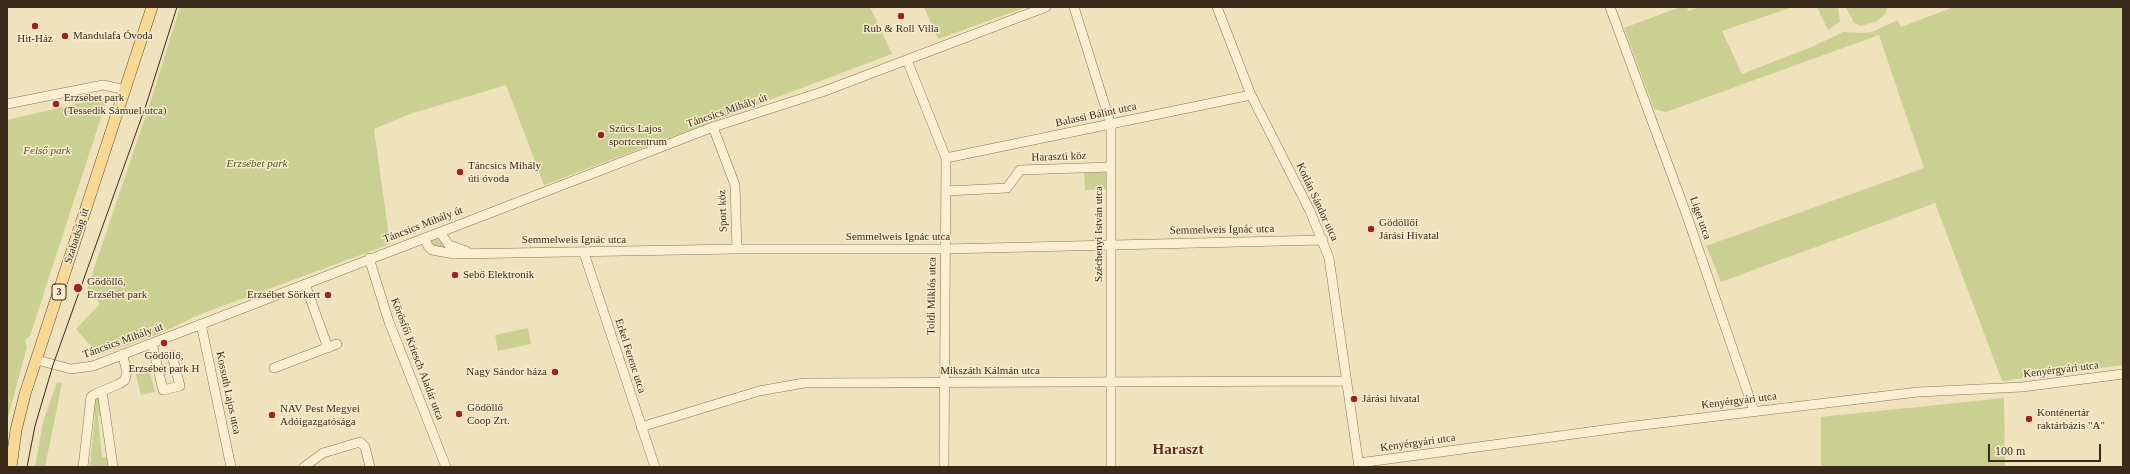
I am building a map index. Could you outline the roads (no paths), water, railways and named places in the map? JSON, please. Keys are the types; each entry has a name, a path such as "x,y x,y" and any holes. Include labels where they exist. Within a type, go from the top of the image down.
{"main road":[{"name":"Szabadság út","path":"11,467 20,413 152,7"}],"street":[{"name":"Táncsics Mihály út","path":"37,360 66,368 78,369 92,366 713,127 822,92 1046,7"},
{"name":"Széchenyi István utca","path":"1074,7 1111,125 1111,467"},
{"name":"Kotlán Sándor utca","path":"1217,7 1251,95 1323,240 1329,258 1359,465"},
{"name":"Liget utca","path":"1610,7 1687,216 1754,412"},
{"name":"Toldi Miklós utca","path":"907,60 946,158 943,383 944,467"},
{"path":"7,104 103,85 126,90"},
{"name":"Balassi Bálint utca","path":"946,158 1251,95"},
{"name":"Sport köz","path":"713,127 735,185 737,249"},
{"name":"Haraszti köz","path":"946,191 1007,188 1020,170 1111,167"},
{"name":"Semmelweis Ignác utca","path":"440,232 449,245 473,254"},
{"name":"Semmelweis Ignác utca","path":"424,238 428,246 436,251 454,254 584,253 737,249 945,248 1323,240"},
{"name":"Erkel Ferenc utca","path":"584,253 655,467"},
{"name":"Körösfői Kriesch Aladár utca","path":"370,258 389,322 446,467"},
{"path":"305,284 328,348"},
{"name":"Kossuth Lajos utca","path":"202,324 231,467"},
{"path":"152,343 163,390 180,386 172,355"},
{"path":"274,368 337,344"},
{"path":"83,467 90,401 93,395 119,384 126,377 127,371 122,354"},
{"name":"Kenyérgyári utca","path":"1359,465 1754,412 1918,392 2022,387 2123,374"},
{"name":"Mikszáth Kálmán utca","path":"641,427 759,391 779,386 804,384 1346,381"},
{"path":"102,391 113,467"},
{"path":"304,467 323,453 360,442 365,447 370,467"}],"tram line":[{"path":"27,467 35,426 53,365 146,105 177,7"}],"place":[{"name":"Rub & Roll Villa","path":"901,16"},
{"name":"Hit-Ház","path":"35,26"},
{"name":"Mandulafa Óvoda","path":"65,36"},
{"name":"Erzsébet park (Tessedik Sámuel utca)","path":"56,104"},
{"name":"Szűcs Lajos sportcentrum","path":"601,135"},
{"name":"Táncsics Mihály úti óvoda","path":"460,172"},
{"name":"Gödöllői Járási Hivatal","path":"1371,229"},
{"name":"Sebő Elektronik","path":"455,275"},
{"name":"Gödöllő, Erzsébet park","path":"78,288"},
{"name":"Erzsébet Sörkert","path":"328,295"},
{"name":"Gödöllő, Erzsébet park H","path":"164,343"},
{"name":"Nagy Sándor háza","path":"555,372"},
{"name":"Járási hivatal","path":"1354,399"},
{"name":"Gödöllő Coop Zrt.","path":"459,414"},
{"name":"NAV Pest Megyei Adóigazgatósága","path":"272,415"},
{"name":"Konténertár raktárbázis \"A\"","path":"2029,419"}],"district":[{"name":"Haraszt","path":"1178,450"}],"park label":[{"name":"Felső park","path":"47,151"},
{"name":"Erzsébet park","path":"257,164"}]}
